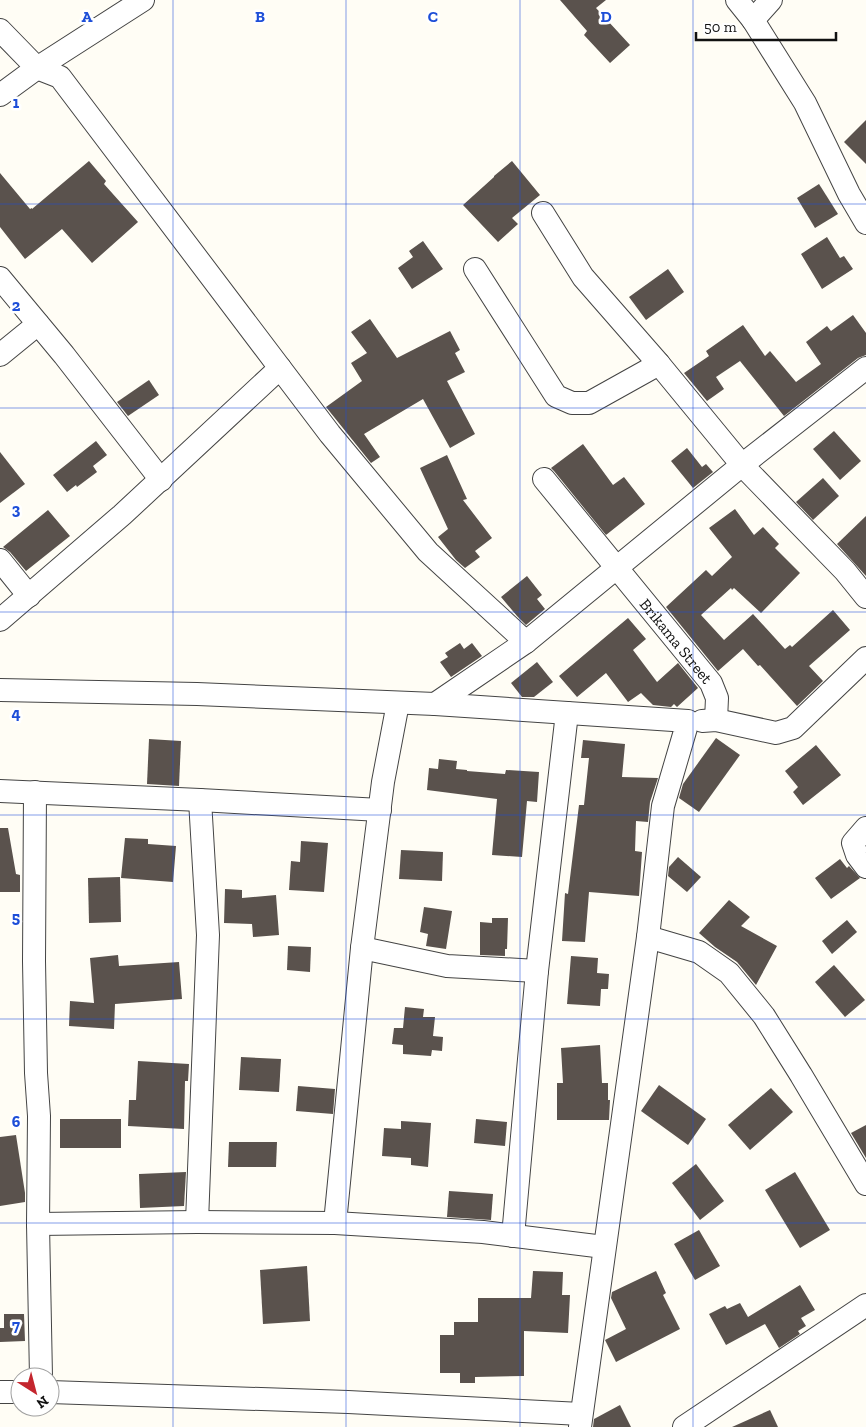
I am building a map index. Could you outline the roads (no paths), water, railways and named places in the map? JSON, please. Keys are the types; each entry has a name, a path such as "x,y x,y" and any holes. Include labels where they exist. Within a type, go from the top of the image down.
{"street":[{"path":"0,95 37,68 143,0"},
{"path":"737,0 753,20 805,103 863,209"},
{"path":"753,20 771,0"},
{"path":"0,30 37,68 60,77 330,434 428,552 526,642"},
{"path":"543,214 583,277 659,364 742,465 846,570 866,597"},
{"path":"475,269 556,396 572,403 589,403 659,364"},
{"path":"0,278 64,355 161,480"},
{"path":"0,355 38,324"},
{"path":"0,620 161,480 280,368"},
{"path":"435,704 526,642 742,465 866,368"},
{"name":"Brikama Street","path":"544,479 711,683 717,698 716,720"},
{"path":"0,560 29,596"},
{"path":"0,690 197,694 435,704 688,721 716,720 776,733 793,728 866,658"},
{"path":"335,1224 362,948 384,782 398,703"},
{"path":"513,1236 537,971 567,713"},
{"path":"60,1392 358,1403 580,1420 648,937 663,806 688,721"},
{"path":"0,791 380,810"},
{"path":"35,792 34,961 36,1073 39,1116 38,1224 41,1367"},
{"path":"197,1222 208,935 200,800"},
{"path":"866,828 853,843 857,854 866,867"},
{"path":"648,937 700,952 729,973 764,1016 866,1184"},
{"path":"362,948 447,966 537,971"},
{"path":"38,1224 197,1222 335,1224 483,1232 604,1247"},
{"path":"684,1427 866,1305"}]}
